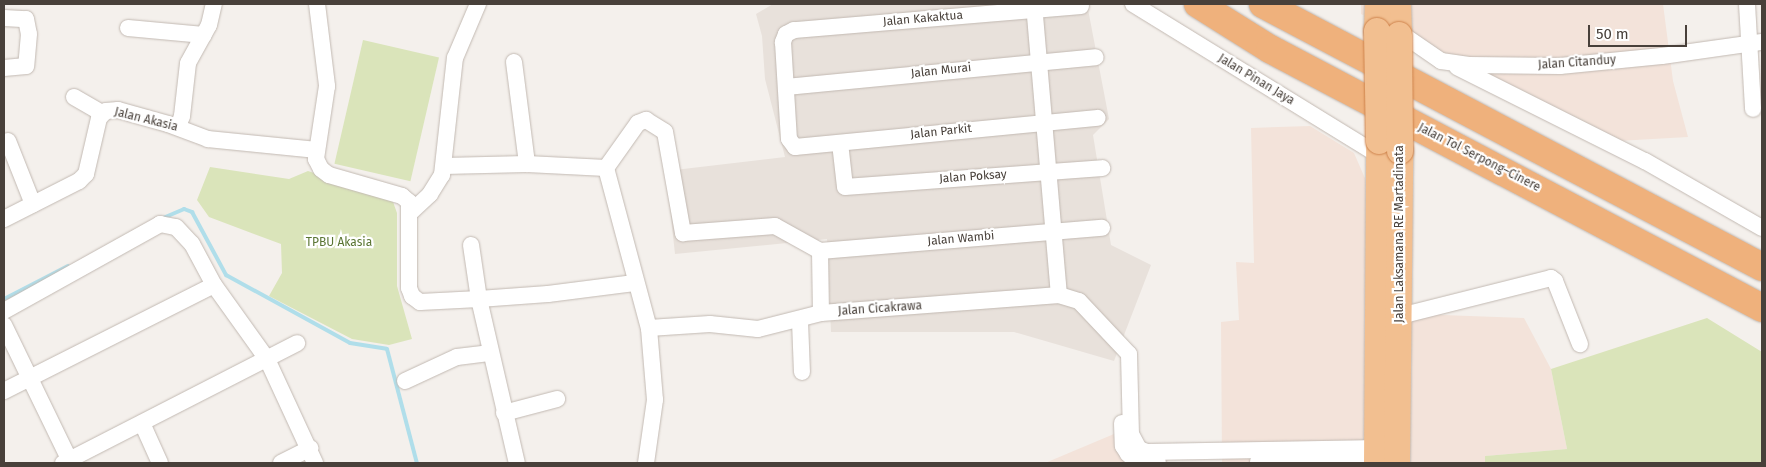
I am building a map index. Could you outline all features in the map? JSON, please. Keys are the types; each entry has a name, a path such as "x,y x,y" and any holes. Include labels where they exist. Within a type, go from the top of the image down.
{"highway":[{"name":"Jalan Tol Serpong–Cinere","path":"1198,4 1270,49 1762,308"},
{"path":"1263,4 1762,267"},
{"name":"Jalan Laksamana RE Martadinata","path":"1378,4 1392,33"},
{"name":"Jalan Laksamana RE Martadinata","path":"1381,460 1400,316 1386,150 1392,33 1398,4"},
{"name":"Jalan Laksamana RE Martadinata","path":"1381,460 1365,394 1379,366 1389,201"}],"street":[{"path":"178,127 182,116 188,63 204,35 214,4"},
{"path":"317,4 327,86 316,150 321,169 329,175 402,196 409,202 411,212 409,288 412,296 420,302 479,299 548,294 634,283"},
{"path":"411,212 430,194 444,166 456,58 478,4"},
{"name":"Jalan Pinan Jaya","path":"1132,4 1386,150"},
{"path":"1747,4 1756,42 1753,109"},
{"name":"Jalan Kakaktua","path":"786,87 783,42 786,34 794,30 1034,7 1081,6"},
{"path":"1034,7 1059,296 1079,301 1109,334 1123,367 1123,446 1135,460 1381,460"},
{"path":"4,18 26,19 29,34 26,66 4,68"},
{"path":"128,28 204,35"},
{"name":"Jalan Citanduy","path":"1392,33 1450,63 1560,66 1662,56 1756,42"},
{"name":"Jalan Murai","path":"786,87 1096,57"},
{"path":"514,62 527,164"},
{"path":"1450,63 1645,161 1762,228"},
{"name":"Jalan Parkit","path":"786,87 789,139 795,147 1044,121 1098,118"},
{"path":"74,98 102,113"},
{"name":"Jalan Akasia","path":"4,219 79,181 86,174 102,113 118,110 178,127 208,139 316,150"},
{"path":"646,463 655,400 649,328 634,283 606,168 638,123 646,120 665,132 680,227 688,235 776,226 820,251"},
{"path":"8,142 33,204"},
{"name":"Jalan Poksay","path":"840,143 845,187 1102,168"},
{"path":"444,166 527,164 606,168"},
{"path":"4,311 160,224 176,227 185,235 214,285 268,359 312,456 281,463"},
{"name":"Jalan Wambi","path":"820,251 1102,228"},
{"path":"471,245 479,299 517,463"},
{"name":"Jalan Cicakrawa","path":"820,251 821,314 1059,296"},
{"path":"1400,316 1550,278 1555,281 1580,344"},
{"path":"4,391 214,285"},
{"path":"649,328 710,324 758,329 800,321 821,314"},
{"path":"800,321 802,372"},
{"path":"4,325 68,462 297,343"},
{"path":"405,381 457,357 491,353"},
{"path":"504,413 557,399"},
{"path":"142,423 160,463"}],"shaded area":[{"path":"773,4 1087,4 1109,119 1093,135 1111,245 1151,265 1114,361 1014,332 831,332 827,239 675,254 666,171 785,157 765,79 762,36 756,14"},
{"path":"1361,4 1663,4 1673,81 1688,137 1600,142 1361,14"},
{"path":"1310,126 1354,153 1387,229 1388,313 1524,318 1551,369 1567,449 1485,456 1485,463 1222,463 1221,322 1239,320 1236,262 1254,263 1251,128"},
{"path":"1114,434 1123,460 1127,463 1045,463"}],"green space":[{"path":"363,40 439,58 410,181 334,164"},
{"name":"TPBU Akasia","path":"210,167 289,179 308,171 392,199 397,213 397,286 412,339 389,345 352,339 269,296 282,273 281,244 209,217 197,200"},
{"path":"1707,318 1762,352 1762,463 1485,463 1485,456 1567,449 1551,369"}],"waterway":[{"path":"163,218 184,209 192,212 226,275 350,343 387,349 417,463"},
{"path":"4,299 68,266"}]}
